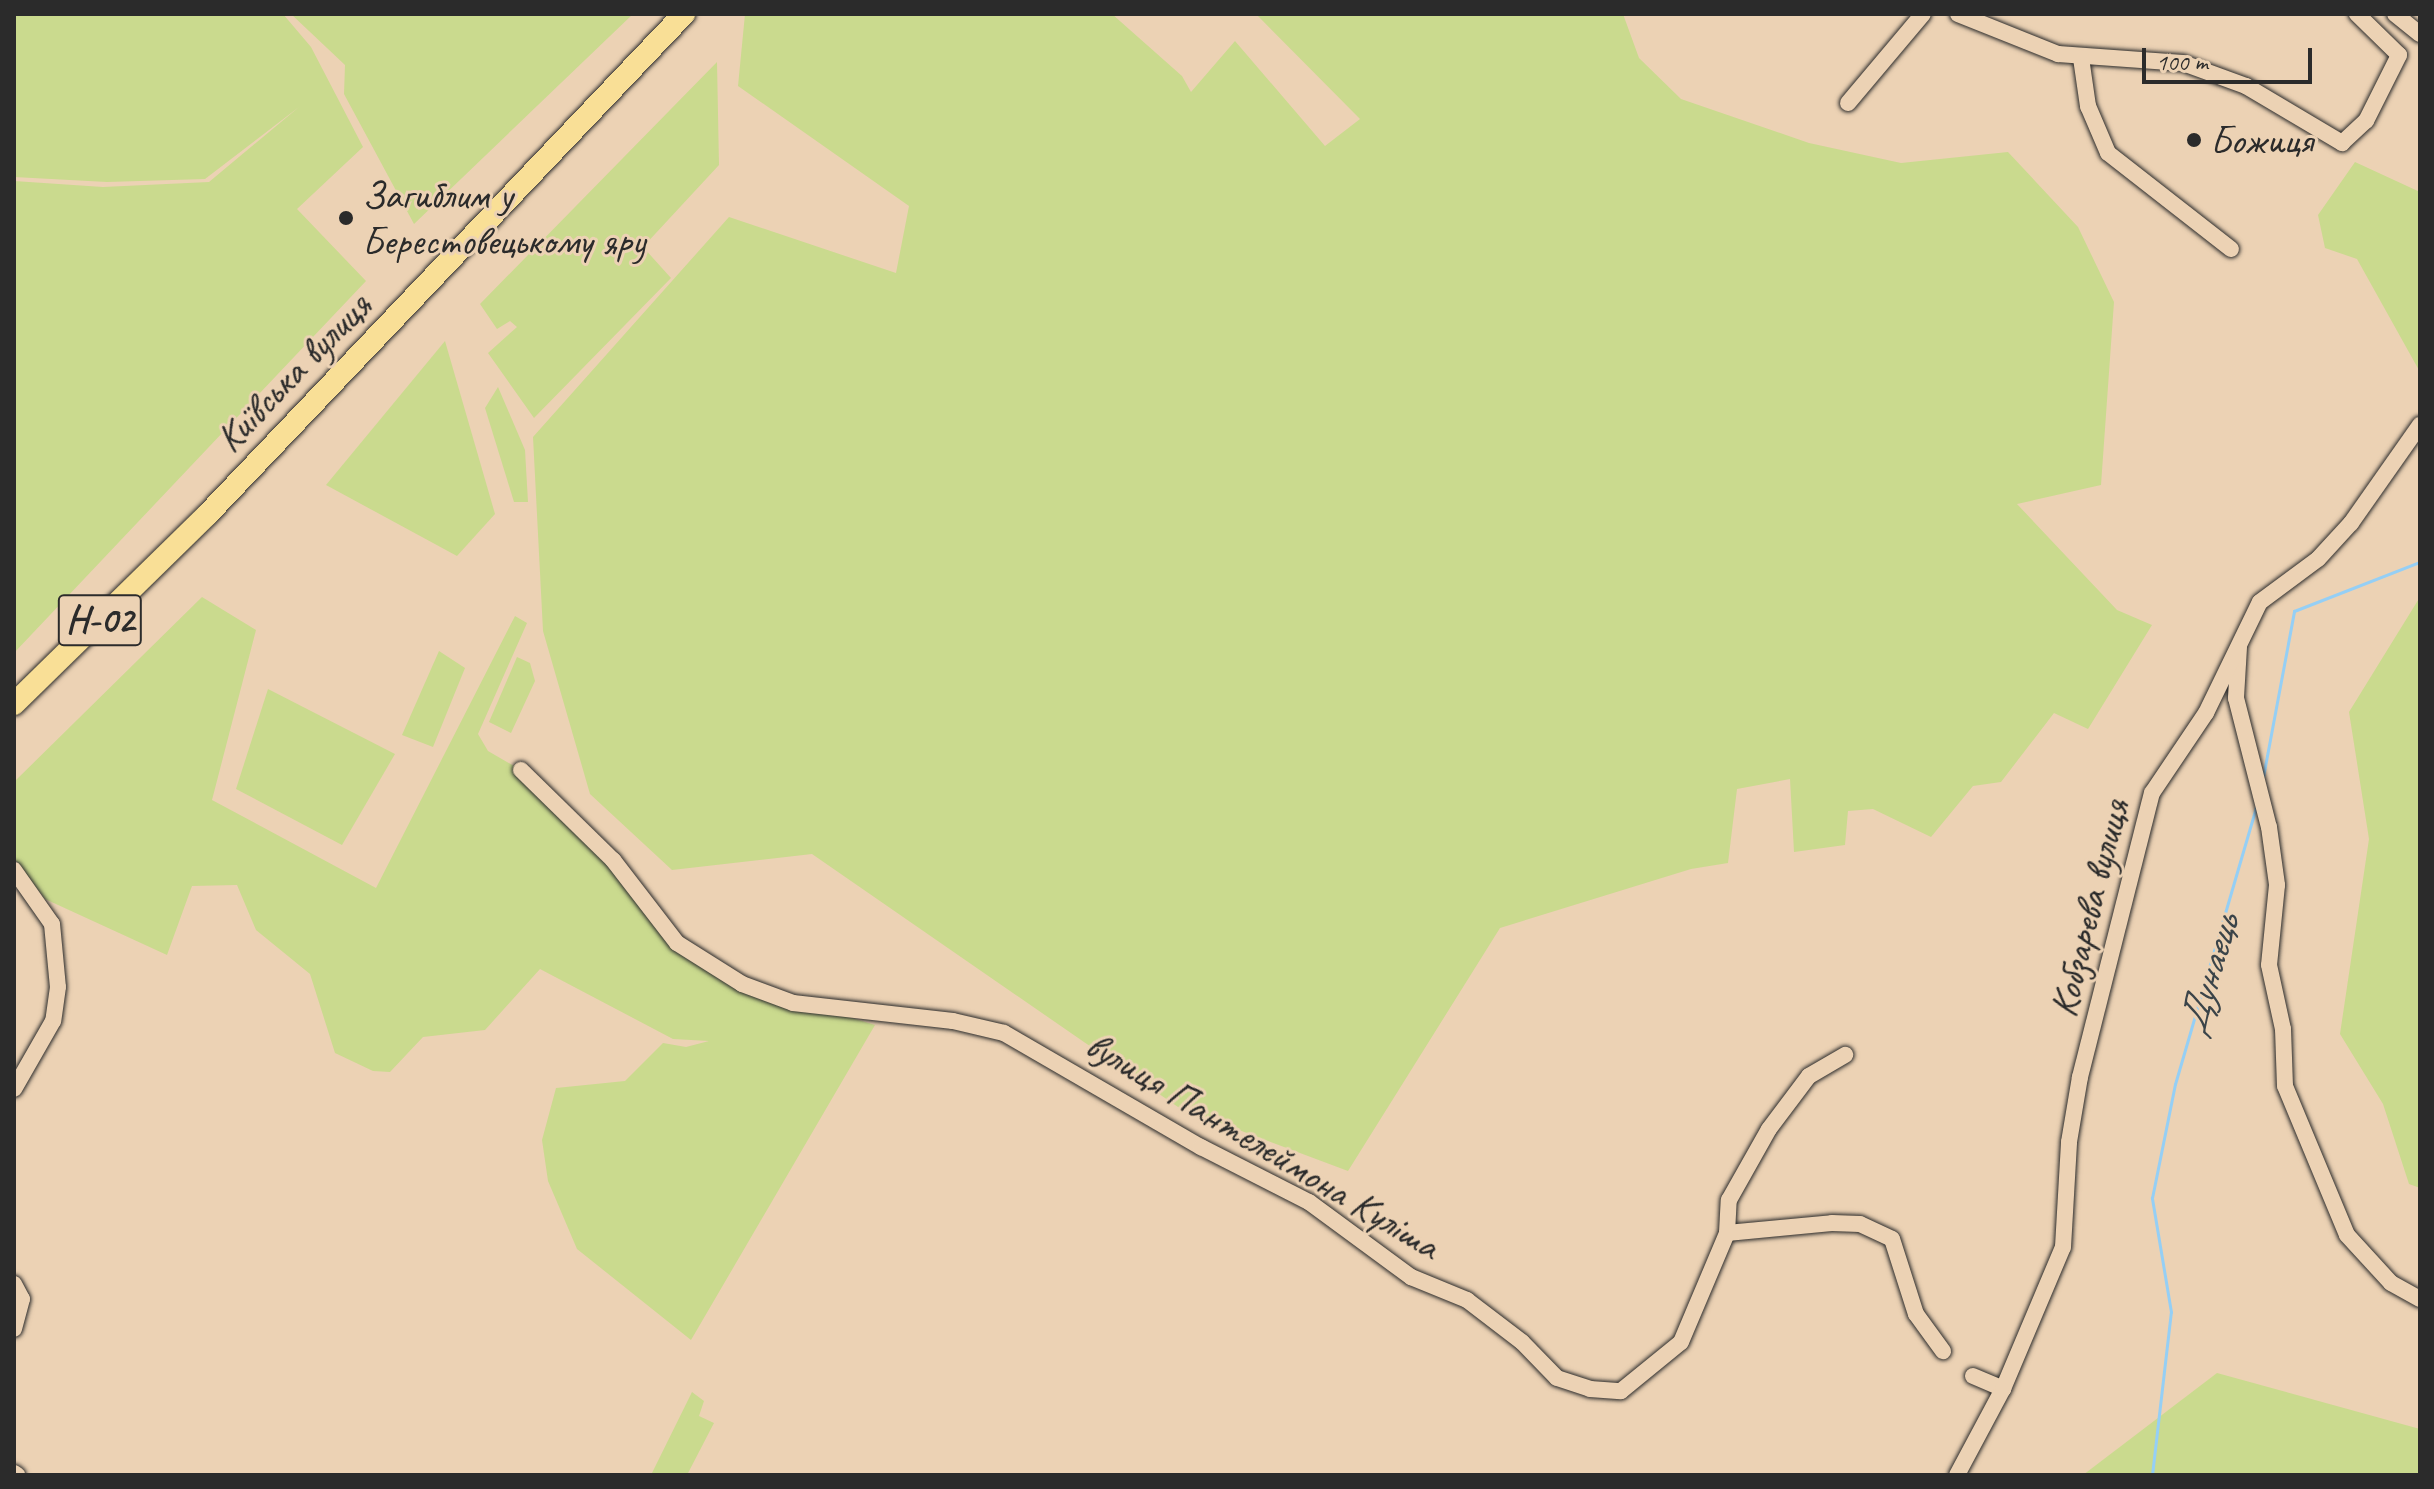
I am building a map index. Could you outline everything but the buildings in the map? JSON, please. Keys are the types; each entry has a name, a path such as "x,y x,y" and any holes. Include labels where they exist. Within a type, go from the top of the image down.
{"main road":[{"name":"Київська вулиця","path":"14,704 207,515 684,14"}],"street":[{"path":"1848,103 1923,14"},
{"path":"1958,14 2058,54 2183,63 2246,86 2342,143 2366,121 2399,55 2363,16"},
{"path":"2395,14 2420,34"},
{"path":"2081,58 2088,106 2108,153 2231,249"},
{"name":"Кобзарева вулиця","path":"1957,1475 2003,1389 2063,1247 2069,1206 2069,1142 2080,1077 2152,793 2206,713 2239,638 2260,602 2318,559 2351,523 2420,425"},
{"path":"2239,638 2236,698 2269,827 2277,885 2269,965 2283,1029 2285,1086 2347,1235 2391,1283 2420,1299"},
{"name":"вулиця Пантелеймона Куліша","path":"521,770 613,860 677,943 742,984 793,1003 953,1021 1004,1033 1201,1147 1309,1202 1411,1277 1467,1300 1522,1342 1557,1378 1590,1389 1621,1391 1649,1372 1681,1342 1727,1233 1729,1200 1769,1129 1809,1076 1845,1055"},
{"path":"14,870 52,924 58,987 53,1021 14,1089"},
{"path":"1727,1233 1832,1223 1860,1224 1892,1239 1916,1314 1943,1351"},
{"path":"14,1284 22,1299 14,1329"},
{"path":"1973,1376 2003,1389"}],"green space":[{"path":"14,14 283,14 311,47 363,147 297,209 366,281 14,653 14,181 103,187 209,182 299,107 205,179 107,182 14,177"},
{"path":"291,14 633,14 414,224 344,94 345,65"},
{"path":"745,14 1112,14 1182,76 1191,92 1235,41 1325,146 1360,119 1256,14 1623,14 1639,58 1681,99 1809,143 1901,163 2008,152 2078,227 2114,302 2101,485 2017,504 2117,610 2152,625 2088,729 2054,713 2001,782 1973,786 1931,837 1873,809 1848,811 1845,845 1794,852 1790,779 1737,789 1728,863 1691,869 1500,928 1348,1171 1178,1107 812,854 672,870 590,794 543,631 533,437 729,217 896,273 909,206 738,86"},
{"path":"717,62 719,165 643,247 671,278 534,418 488,353 517,327 510,321 497,329 480,304"},
{"path":"2355,162 2420,192 2420,372 2357,259 2325,248 2318,215"},
{"path":"445,341 495,514 457,556 326,485"},
{"path":"498,387 525,450 528,502 514,502 485,408"},
{"path":"202,597 256,630 212,800 376,888 515,616 527,623 478,734 488,751 521,770 577,821 677,943 742,984 875,1025 691,1340 577,1249 548,1181 542,1140 556,1088 625,1081 663,1043 686,1047 709,1041 673,1039 540,969 485,1030 423,1037 390,1072 373,1071 335,1053 310,974 256,930 237,885 192,886 167,955 45,899 14,858 14,782"},
{"path":"2420,597 2420,1188 2409,1184 2383,1104 2340,1034 2369,839 2349,712"},
{"path":"439,651 465,668 433,747 402,735"},
{"path":"517,657 530,663 535,681 511,733 489,722"},
{"path":"268,689 395,754 342,845 236,789"},
{"path":"2217,1373 2420,1429 2420,1475 2083,1475"},
{"path":"692,1392 704,1401 699,1416 714,1423 687,1475 651,1475"}],"waterway":[{"name":"Дунаець","path":"2263,777 2294,611 2420,562"},
{"name":"Дунаець","path":"2152,1475 2171,1312 2152,1198 2175,1084 2257,804"}],"place":[{"name":"Божиця","path":"2194,140"},
{"name":"Загиблим у Берестовецькому яру","path":"346,218"}]}
